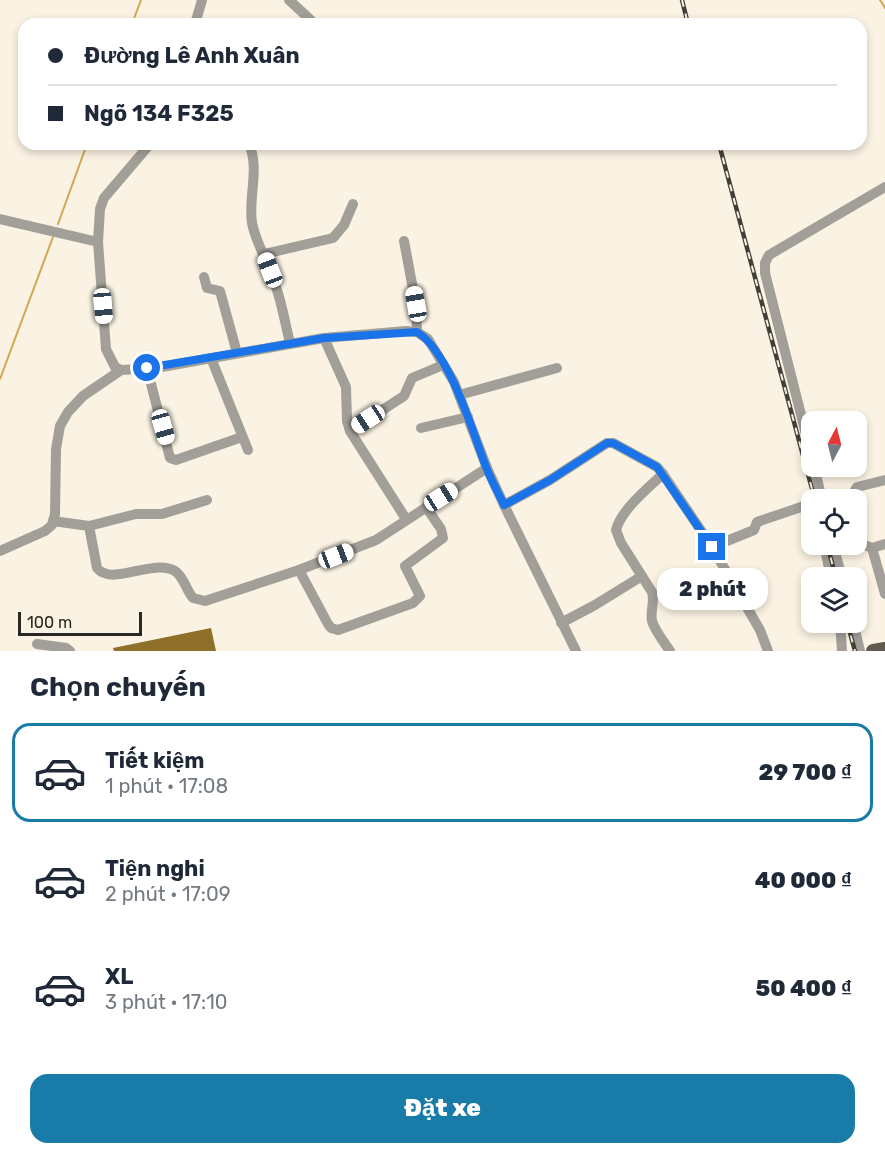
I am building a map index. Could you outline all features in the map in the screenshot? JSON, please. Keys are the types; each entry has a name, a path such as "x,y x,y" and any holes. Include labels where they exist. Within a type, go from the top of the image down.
{"main road":[{"path":"873,651 885,649"}],"street":[{"path":"197,18 202,0"},
{"path":"289,0 308,18"},
{"path":"121,370 115,367 106,349 98,242 100,209 104,198 145,150"},
{"path":"252,150 254,171 252,220 257,240 276,285 290,343"},
{"path":"801,415 765,273 765,263 769,255 885,187"},
{"path":"264,254 333,238 344,225 353,204"},
{"path":"0,219 98,242"},
{"path":"404,241 416,304 417,332"},
{"path":"204,277 207,288 220,291 237,353"},
{"path":"0,551 45,531 53,521 56,449 60,426 68,412 83,396 121,370 211,358 324,338 417,332 428,339 459,395 487,468 576,651"},
{"path":"324,338 346,387 347,421 350,431 406,519"},
{"path":"211,358 248,450"},
{"path":"350,431 404,396 412,378 443,365"},
{"path":"147,368 167,441 168,455 172,459 201,453 242,437"},
{"path":"459,395 557,368"},
{"path":"421,428 468,417"},
{"path":"504,505 550,480 607,443 613,443 657,467 712,547 760,630 768,651"},
{"path":"89,526 98,568 102,573 117,575 152,567 169,569 180,576 191,596 201,601 234,593 376,540 487,468"},
{"path":"663,474 640,496 615,530 652,592 653,623 670,651"},
{"path":"856,489 885,480"},
{"path":"53,521 89,526 136,514 162,514 207,500"},
{"path":"299,570 328,624 334,630 413,603 420,596 405,566 443,538 441,529 426,507"},
{"path":"712,547 754,530 757,522 801,507"},
{"path":"867,546 872,548 885,544"},
{"path":"872,548 885,594"},
{"path":"561,623 642,576"},
{"path":"841,633 842,651"},
{"path":"856,633 860,651"},
{"path":"37,644 66,648 70,651"}],"building":[{"path":"211,628 216,651 114,651 113,648"}],"waterway":[{"path":"134,18 141,0"},
{"path":"880,0 885,8"},
{"path":"58,224 85,150"},
{"path":"0,379 53,237"}],"railway":[{"path":"682,0 686,18"},
{"path":"721,150 812,489"},
{"path":"830,555 833,567"},
{"path":"850,633 855,651"}],"route":[{"path":"147,368 324,338 417,332 428,339 454,382 487,468 504,505 550,480 607,443 613,443 657,467 712,547"}]}
